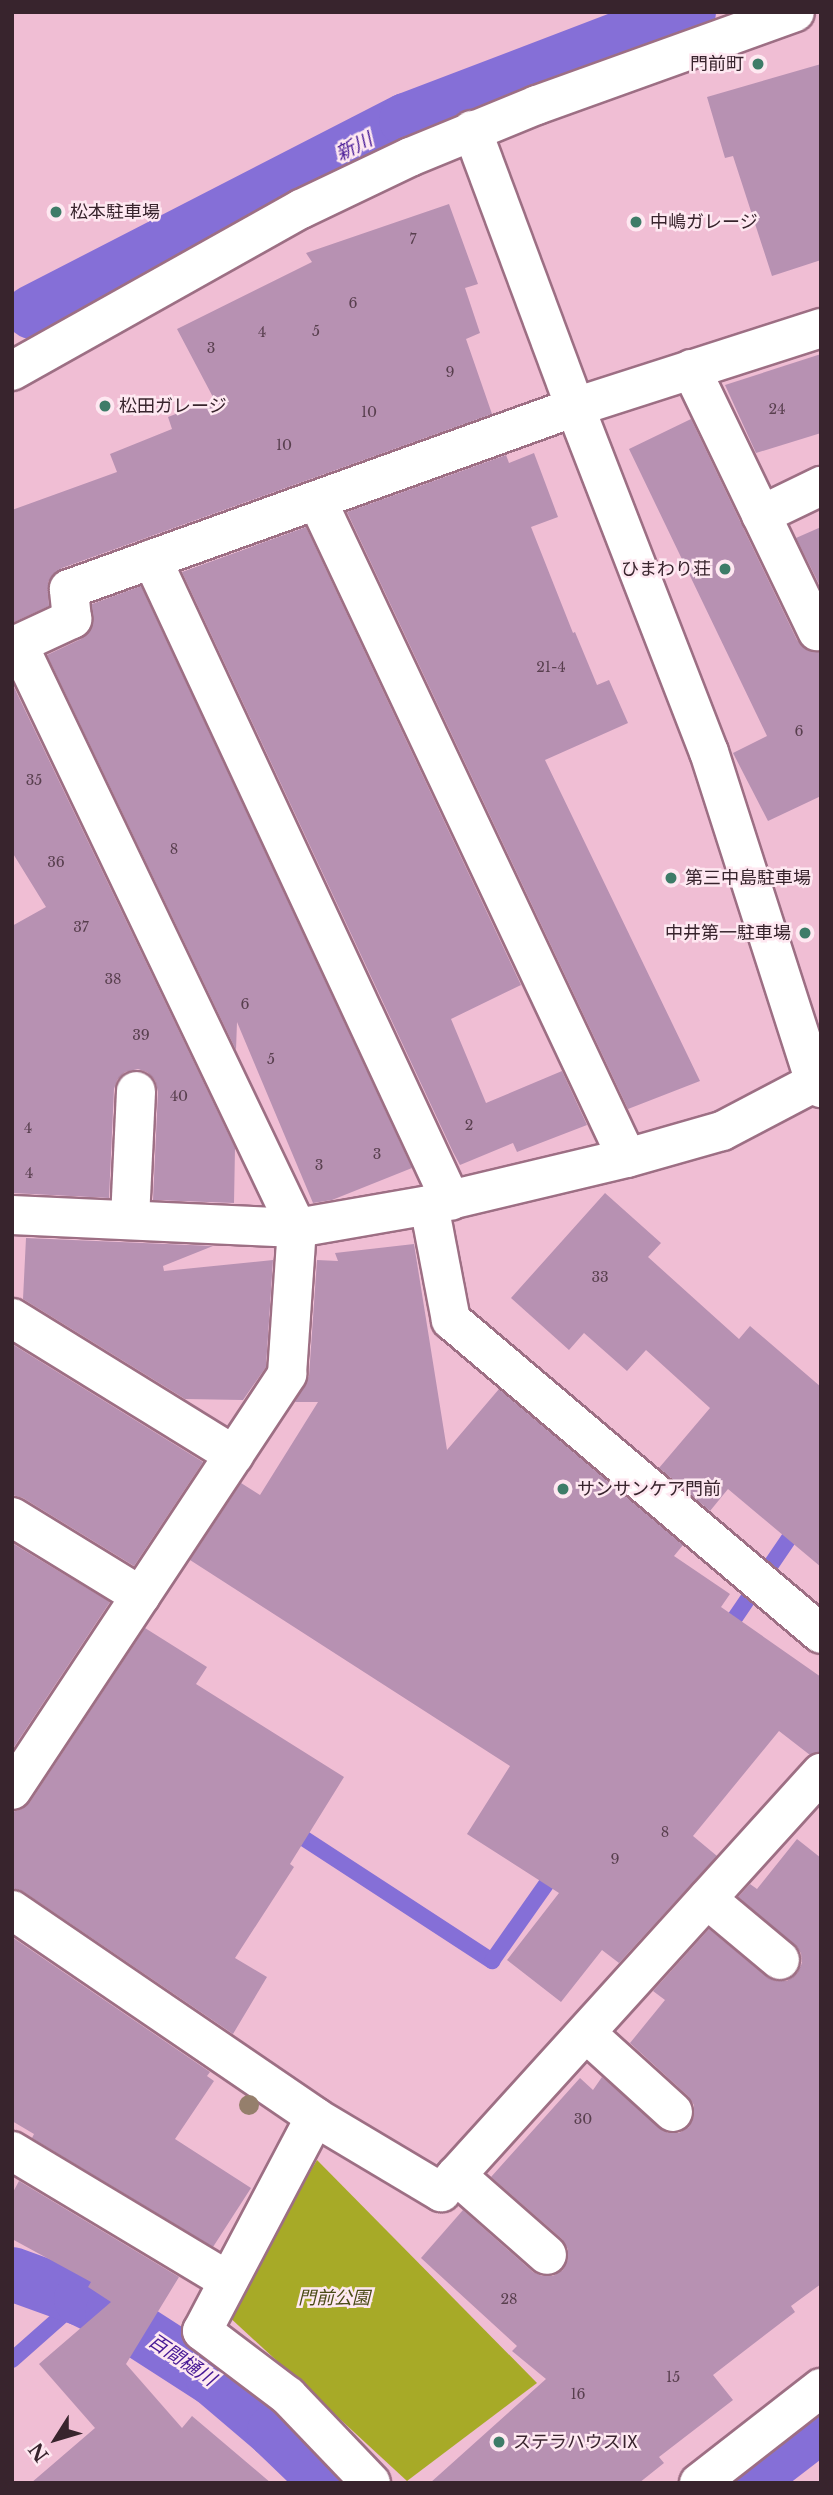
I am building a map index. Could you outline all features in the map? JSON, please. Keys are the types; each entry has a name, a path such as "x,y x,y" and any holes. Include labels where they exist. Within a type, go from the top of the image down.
{"street":[{"path":"12,371 301,209 472,130 795,12"},
{"path":"12,1214 298,1228 440,1203 628,1158 722,1131 819,1084 709,752 575,407 472,130"},
{"path":"12,1790 287,1374 298,1228 18,644 72,619 69,589 575,407 821,328"},
{"path":"691,369 817,631"},
{"path":"761,516 821,486"},
{"path":"317,500 628,1158"},
{"path":"152,559 440,1203 452,1320 821,1634"},
{"path":"130,1219 136,1091"},
{"path":"12,1318 234,1455"},
{"path":"12,1517 141,1596"},
{"path":"12,1910 314,2117 441,2192 821,1773"},
{"path":"707,1899 780,1960"},
{"path":"586,2034 673,2112"},
{"path":"314,2117 202,2330 288,2396 371,2483"},
{"path":"12,2151 228,2281"},
{"path":"456,2175 547,2255"},
{"path":"699,2483 821,2388"}],"green space":[{"name":"門前公園","path":"317,2160 537,2383 407,2481 226,2314"}],"building":[{"path":"821,64 821,260 772,276 733,156 725,158 707,97"},
{"path":"449,204 478,284 465,288 480,333 466,339 492,414 62,568 48,582 49,606 12,623 12,510 117,472 110,454 172,429 168,417 214,399 177,329 312,262 306,253"},
{"path":"821,354 821,433 756,453 725,385"},
{"name":"ひまわり荘","path":"691,419 797,640 805,649 821,652 821,796 768,821 733,753 767,736 629,449"},
{"path":"534,453 558,517 531,527 573,633 575,632 597,685 609,680 628,723 545,760 700,1081 628,1109 347,512 506,455 509,463"},
{"path":"306,527 521,985 451,1019 486,1103 562,1071 587,1125 517,1152 513,1143 460,1165 453,1152 182,572"},
{"path":"821,527 821,588 796,538"},
{"path":"141,586 412,1168 332,1200 313,1203 237,1022 236,1050 47,655 81,639 90,630 92,604"},
{"path":"12,683 235,1148 234,1203 153,1200 158,1091 155,1080 147,1072 138,1069 125,1072 117,1080 114,1089 109,1198 12,1193 12,926 46,907 12,852"},
{"path":"605,1193 661,1243 648,1257 739,1339 750,1326 821,1387 821,1567 728,1489 710,1511 659,1468 710,1408 646,1350 627,1371 584,1333 569,1350 511,1298"},
{"path":"26,1238 213,1246 163,1266 164,1271 273,1260 266,1367 243,1400 185,1399 23,1299"},
{"path":"414,1244 447,1450 499,1389 683,1545 674,1556 730,1594 721,1607 821,1677 821,1752 810,1755 779,1731 693,1836 717,1856 619,1963 602,1950 561,2002 507,1960 559,1893 467,1834 510,1766 190,1560 241,1483 260,1495 318,1402 295,1402 309,1376 317,1260 338,1261 335,1253"},
{"path":"12,1344 203,1462 134,1566 23,1498 12,1495"},
{"path":"12,1543 110,1602 12,1750"},
{"path":"145,1628 207,1667 196,1684 344,1777 290,1864 294,1867 235,1958 267,1977 233,2034 24,1892 12,1888 12,1812 22,1809 30,1802"},
{"path":"797,1839 821,1858 821,2284 791,2306 795,2312 713,2375 733,2400 659,2457 664,2463 639,2483 430,2483 546,2379 512,2351 517,2346 421,2258 463,2210 533,2272 542,2276 553,2276 563,2270 568,2259 568,2249 562,2239 491,2177 580,2078 593,2090 602,2077 668,2133 679,2133 689,2127 694,2116 694,2105 688,2096 630,2043 665,2000 653,1991 709,1929 767,1977 776,1981 787,1981 797,1973 802,1963 801,1953 738,1897 750,1884 757,1889"},
{"path":"12,1937 210,2072 207,2076 214,2081 175,2139 251,2188 213,2247 32,2138 34,2134 12,2121"},
{"path":"19,2181 179,2277 126,2364 182,2428 192,2416 271,2483 31,2483 95,2428 39,2364 111,2302 88,2287 91,2282 12,2239 12,2194"}],"waterway":[{"name":"新川","path":"32,312 406,120 689,12"},
{"path":"724,1634 800,1522"},
{"path":"288,1828 492,1961 557,1869"},
{"name":"百間樋川","path":"12,2274 81,2299 112,2314 213,2379 274,2431 328,2483"},
{"path":"12,2360 81,2299"},
{"name":"百間樋川","path":"746,2483 821,2425"}],"place":[{"name":"門前町","path":"758,64"},
{"name":"松本駐車場","path":"56,212"},
{"name":"中嶋ガレージ","path":"636,222"},
{"name":"松田ガレージ","path":"105,406"},
{"name":"ひまわり荘","path":"725,569"},
{"name":"第三中島駐車場","path":"671,878"},
{"name":"中井第一駐車場","path":"805,933"},
{"name":"サンサンケア門前","path":"563,1489"},
{"name":"ステラハウスⅨ","path":"499,2442"}]}
